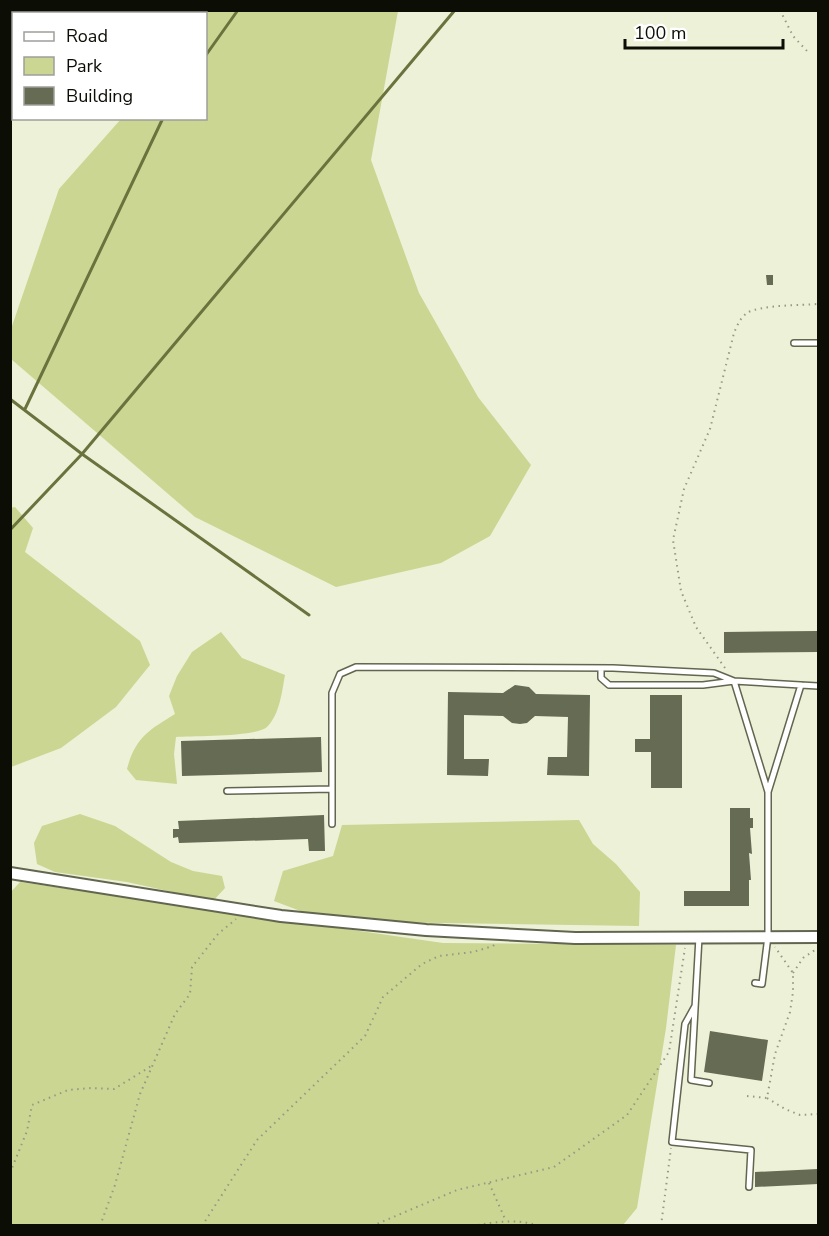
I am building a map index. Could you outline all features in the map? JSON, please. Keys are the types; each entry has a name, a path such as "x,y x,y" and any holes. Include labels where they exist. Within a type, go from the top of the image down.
{"street":[{"path":"10,873 281,916 426,930 575,938 819,937"}],"lane":[{"path":"794,343 819,343"},
{"path":"332,824 332,693 340,674 356,667 601,668 714,673 734,681"},
{"path":"601,668 601,678 609,685 703,685 734,681 819,686"},
{"path":"734,681 768,792 768,936 762,984 754,983"},
{"path":"768,792 801,685"},
{"path":"227,791 332,789"},
{"path":"699,937 691,1080 709,1083"},
{"path":"695,1006 685,1024 672,1142 751,1150 749,1187"}],"path":[{"path":"780,10 793,36 807,51"},
{"path":"734,681 696,627 681,591 673,540 684,489 710,429 739,321 748,313 758,309 819,304"},
{"path":"100,1226 115,1185 140,1094 175,1014 190,994 192,967 218,934 246,911"},
{"path":"202,1226 257,1140 365,1036 382,997 422,964 439,956 473,952 493,946 503,934"},
{"path":"768,936 793,974"},
{"path":"372,1226 457,1190 554,1167 627,1115 669,1052 686,937"},
{"path":"767,1098 775,1054 790,1012 793,974 803,958 819,948"},
{"path":"10,1173 27,1131 32,1105 68,1090 114,1089 153,1065"},
{"path":"747,1096 767,1098 784,1109 800,1115 819,1114"},
{"path":"661,1226 672,1142"},
{"path":"489,1182 506,1221"},
{"path":"472,1226 506,1221 527,1221 539,1226"}],"green space":[{"path":"398,11 371,160 419,293 478,397 531,465 490,536 441,563 336,587 195,517 11,359 11,329 59,189 120,120 207,120 207,12 150,12"},
{"path":"15,507 33,528 25,552 140,641 150,665 116,707 61,748 11,767 10,508"},
{"path":"221,632 242,658 285,675 275,716 267,727 251,733 176,737 174,754 177,784 136,780 127,769 134,750 150,730 175,714 169,696 177,676 192,652"},
{"path":"80,814 115,826 171,862 193,871 222,876 225,888 213,901 127,882 55,872 37,864 34,843 42,826"},
{"path":"579,820 593,844 616,864 640,892 639,926 374,922 311,915 274,901 283,871 333,856 342,825"},
{"path":"20,882 443,943 676,945 666,1028 637,1208 623,1225 11,1226 10,893"}],"building":[{"path":"766,275 773,275 773,285 767,285"},
{"path":"818,631 818,652 724,653 724,632"},
{"path":"515,685 529,687 536,694 590,695 589,776 547,775 548,757 567,757 568,717 535,716 527,723 520,724 512,723 503,716 464,715 464,759 489,759 488,776 447,775 448,692 503,693"},
{"path":"650,695 682,695 682,788 651,788 651,752 635,752 635,739 650,739"},
{"path":"321,737 322,772 182,776 181,741"},
{"path":"730,808 750,808 750,818 753,818 753,828 750,828 752,854 749,853 751,880 749,880 749,906 684,906 684,891 730,891"},
{"path":"324,815 325,851 309,851 308,839 179,843 178,837 173,838 173,829 179,829 178,821"},
{"path":"710,1031 768,1040 762,1081 704,1072"},
{"path":"818,1169 818,1184 755,1187 755,1172"}],"waterway":[{"path":"207,54 238,10"},
{"path":"10,530 82,454 455,10"},
{"path":"25,409 162,120"},
{"path":"10,399 82,454 309,615"}]}
